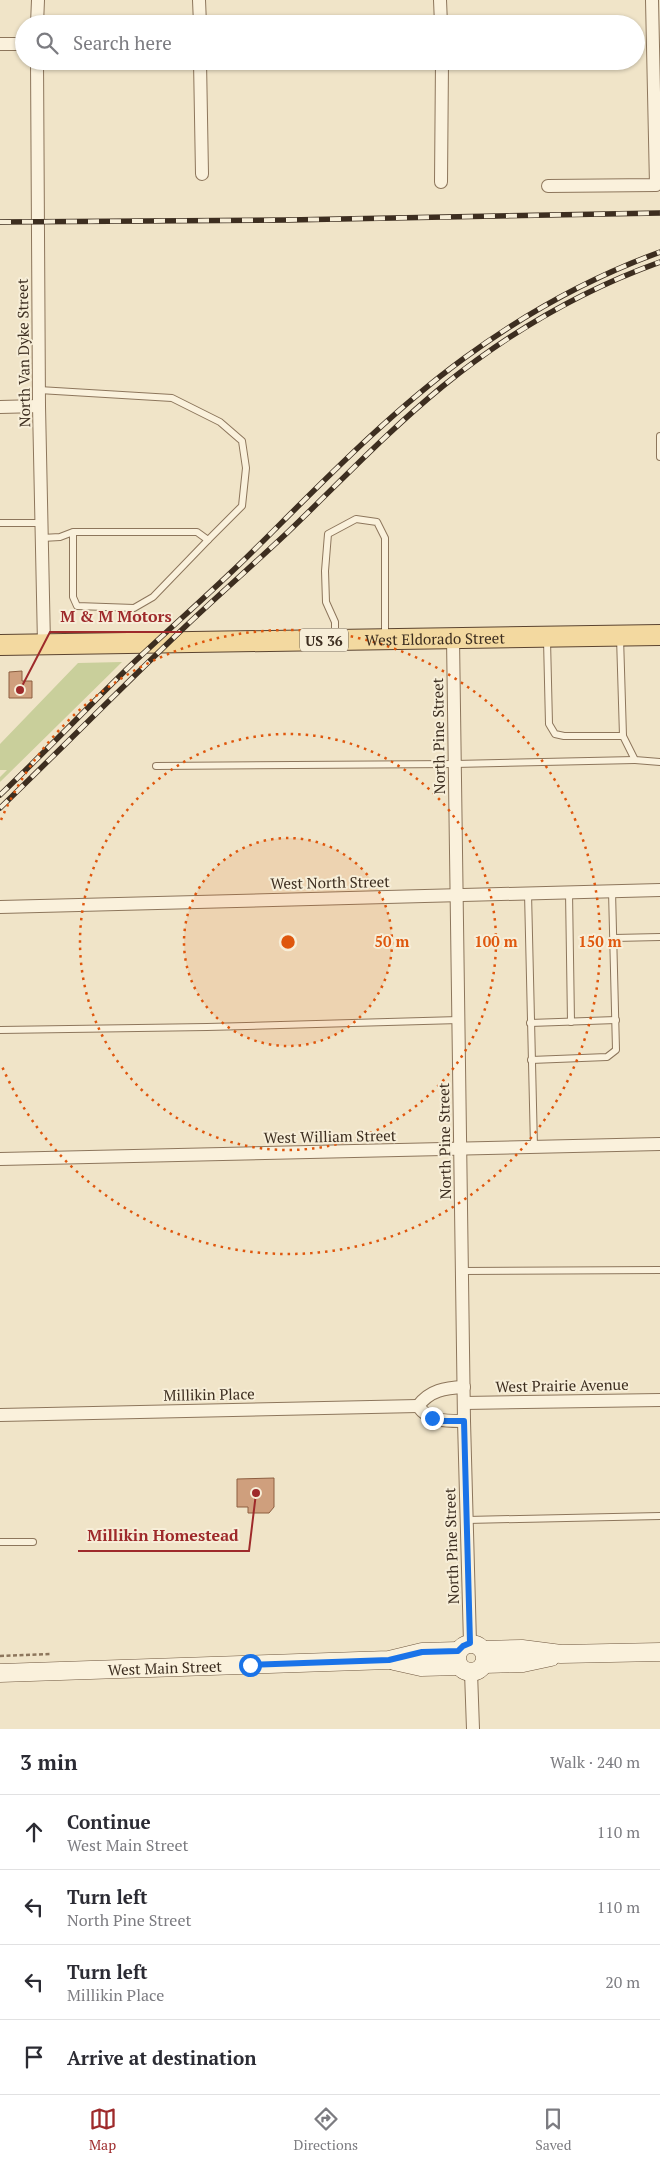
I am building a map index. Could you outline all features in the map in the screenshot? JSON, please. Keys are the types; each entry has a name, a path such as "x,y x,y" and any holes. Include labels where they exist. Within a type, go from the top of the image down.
{"main road":[{"name":"West Eldorado Street","path":"0,645 660,635"}],"street":[{"path":"38,0 38,15"},
{"path":"199,0 200,15"},
{"path":"440,0 441,15"},
{"path":"548,186 656,186 656,31 652,0"},
{"path":"0,44 15,44"},
{"name":"North Van Dyke Street","path":"38,70 39,406 44,644"},
{"path":"200,70 202,174"},
{"path":"442,70 442,182"},
{"path":"0,407 39,406"},
{"name":"North Pine Street","path":"453,638 464,1421 473,1729"},
{"name":"West North Street","path":"0,907 660,890"},
{"name":"West William Street","path":"0,1159 660,1144"},
{"path":"464,1387 441,1389 431,1393 418,1406 423,1413 437,1420 464,1421"},
{"name":"West Prairie Avenue","path":"464,1403 660,1400"},
{"name":"Millikin Place","path":"0,1415 418,1406"},
{"name":"West Main Street","path":"0,1673 389,1660 422,1652 471,1658 522,1648 561,1654 660,1652"}],"lane":[{"path":"39,390 172,398 220,422 242,442 246,468 242,506 153,597 134,608 77,606 73,597 73,532"},
{"path":"660,436 660,457"},
{"path":"335,640 335,622 326,602 325,571 328,534 356,519 377,522 385,538 385,639"},
{"path":"0,523 42,523"},
{"path":"42,538 60,537 73,532 197,532 208,540"},
{"path":"620,636 623,736 634,760"},
{"path":"546,637 549,724 555,734 564,736 623,736"},
{"path":"156,766 455,764 634,760 660,762"},
{"path":"531,1060 608,1057 616,1050 612,891"},
{"path":"569,892 571,1022"},
{"path":"528,894 534,1147"},
{"path":"614,938 660,937"},
{"path":"0,1030 207,1027 459,1020"},
{"path":"530,1023 616,1020"},
{"path":"462,1271 660,1270"},
{"path":"467,1520 660,1516"},
{"path":"0,1542 33,1542"}],"green space":[{"path":"122,662 0,782 0,777 7,770 0,770 0,744 78,663"}],"building":[{"path":"22,671 22,681 32,681 32,698 9,698 9,672"},
{"path":"274,1478 274,1507 269,1513 248,1513 248,1507 237,1507 237,1479"}],"railway":[{"path":"0,222 288,220 660,213"},
{"path":"0,795 129,667 232,572 351,454 434,381 533,312 608,273 660,252"},
{"path":"0,808 189,623 288,532 383,439 443,386 519,331 546,315 602,286 660,262"}],"place":[{"name":"M & M Motors","path":"20,690"},
{"name":"Millikin Homestead","path":"256,1493"}],"route":[{"path":"250,1665 389,1660 422,1652 458,1651 470,1643 464,1421 443,1421 432,1418"}]}
